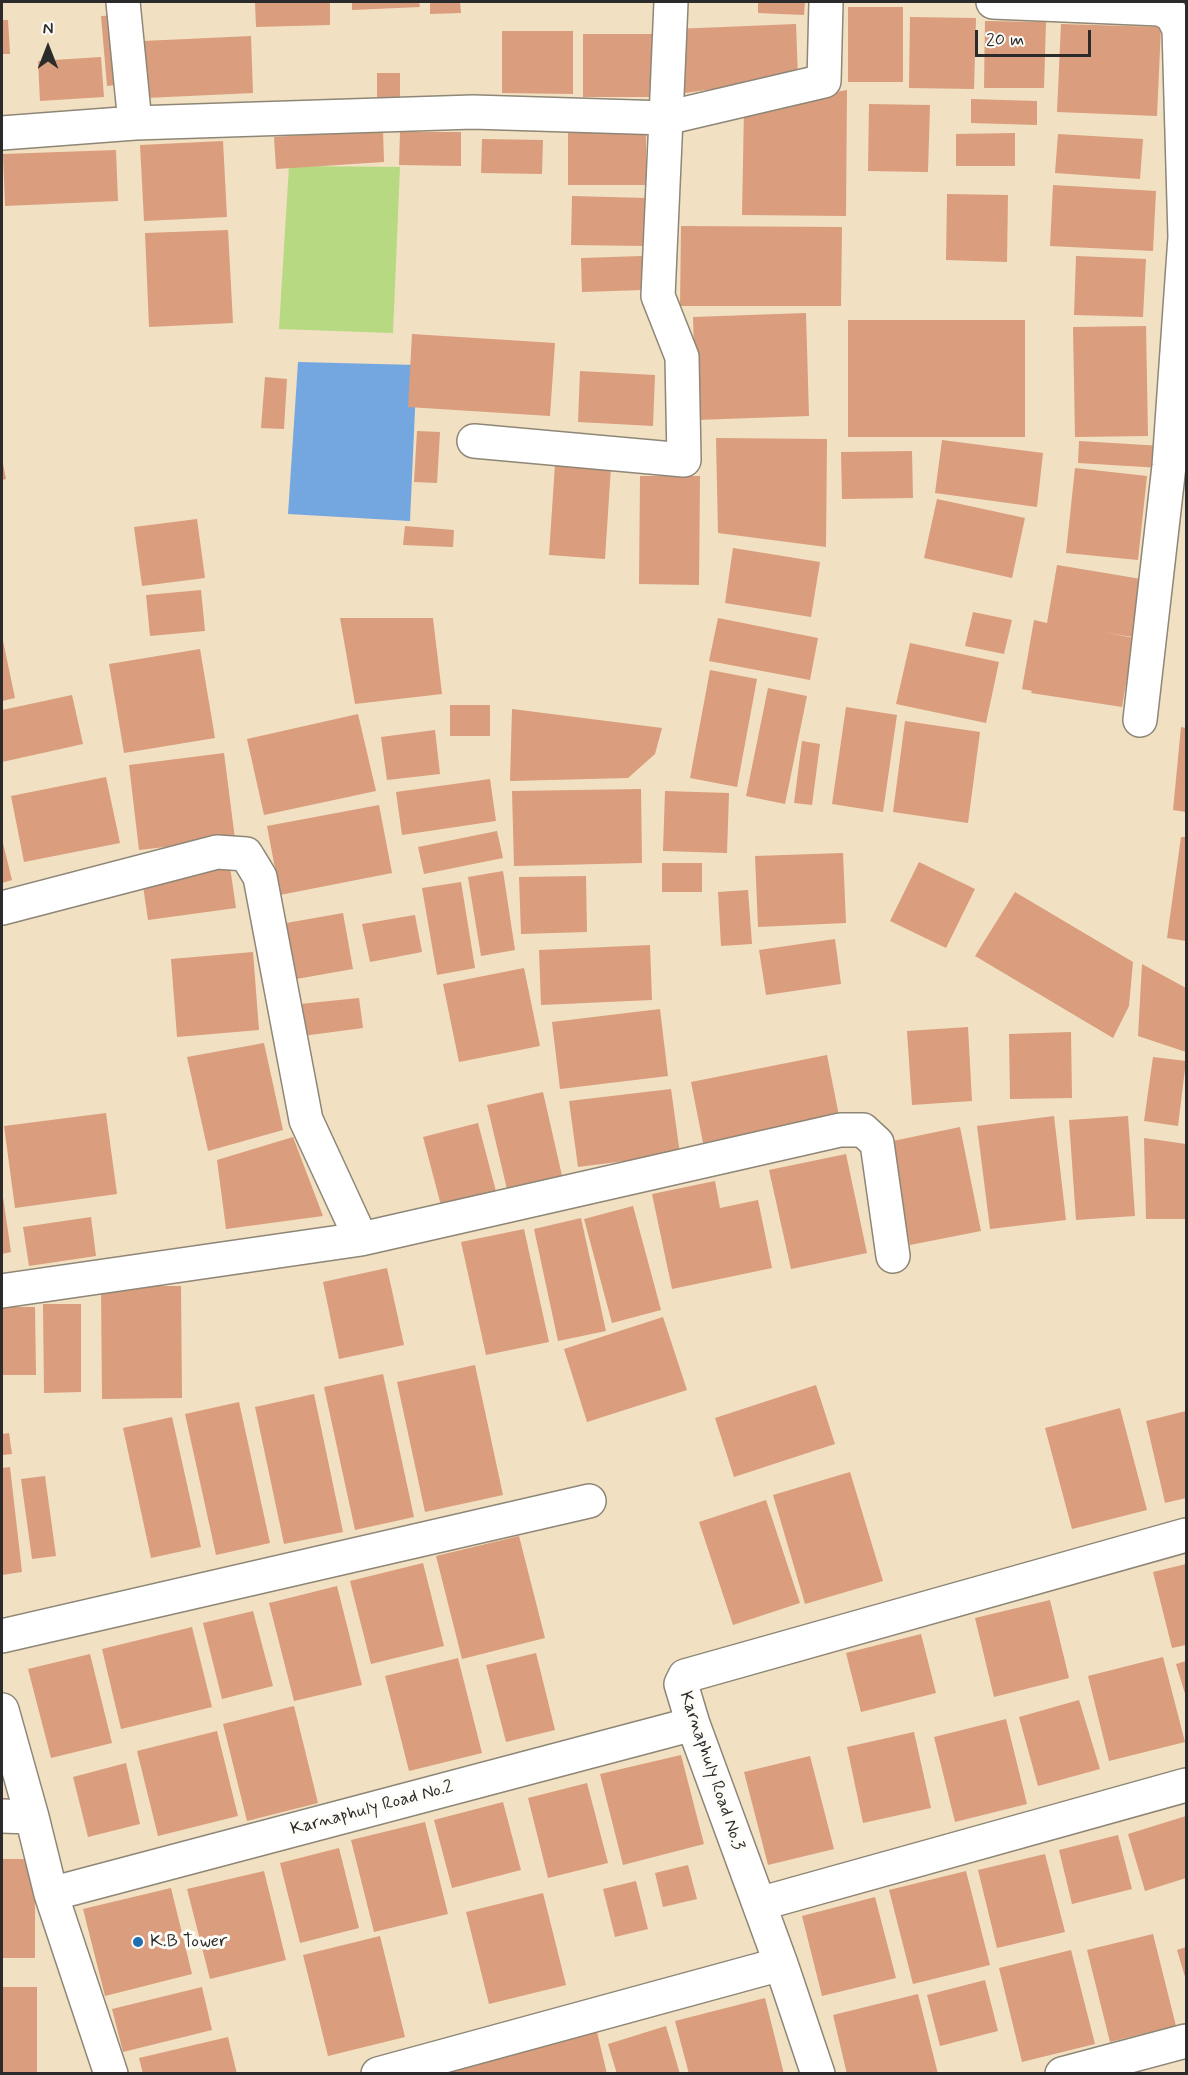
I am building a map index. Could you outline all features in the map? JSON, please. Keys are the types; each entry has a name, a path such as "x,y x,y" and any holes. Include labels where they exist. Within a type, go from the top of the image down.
{"street":[{"path":"123,2 135,123"},
{"path":"474,441 684,460 682,357 658,296 671,2"},
{"path":"2,133 135,123 473,112 666,118 824,81 826,2"},
{"path":"993,2 1160,9 1172,15 1179,29 1185,237 1169,466 1140,720"},
{"path":"2,908 217,852 246,855 260,877 306,1120 361,1239"},
{"path":"2,1291 361,1239 829,1133 863,1130 877,1143 893,1256"},
{"path":"2,1636 589,1501"},
{"name":"Karnaphuly Road No.3","path":"818,2073 781,1964 693,1724 681,1684 685,1676 1186,1535"},
{"path":"2,1710 17,1816 51,1894 111,2073"},
{"name":"Karnaphuly Road No.2","path":"51,1894 693,1724"},
{"path":"759,1904 1186,1785"},
{"path":"378,2073 781,1964"},
{"path":"1062,2073 1186,2041"}],"green space":[{"path":"289,166 400,167 393,333 279,329"}],"water":[{"path":"298,362 417,365 410,521 288,514"}],"building":[{"path":"255,2 330,2 330,25 256,27"},
{"path":"352,2 419,2 420,7 352,10"},
{"path":"430,2 460,2 461,13 430,14"},
{"path":"758,2 805,2 804,15 758,13"},
{"path":"848,7 903,7 903,82 848,82"},
{"path":"119,15 125,84 107,86 101,16"},
{"path":"910,17 976,18 974,89 909,88"},
{"path":"2,20 8,20 10,54 2,54"},
{"path":"985,21 1046,22 1044,88 984,88"},
{"path":"796,24 798,77 678,94 674,29"},
{"path":"1061,24 1161,27 1157,116 1057,112"},
{"path":"502,31 573,31 573,94 502,93"},
{"path":"583,34 654,34 654,97 583,97"},
{"path":"251,36 253,93 146,98 143,41"},
{"path":"101,57 104,97 40,101 38,61"},
{"path":"377,73 400,73 400,98 377,98"},
{"path":"847,90 846,216 742,215 744,108"},
{"path":"971,99 1037,101 1037,125 971,123"},
{"path":"869,104 930,105 928,172 868,171"},
{"path":"383,130 384,162 276,169 274,137"},
{"path":"400,132 461,132 461,166 399,165"},
{"path":"568,132 646,132 646,185 568,185"},
{"path":"1015,133 1015,166 956,166 956,134"},
{"path":"1058,134 1143,139 1140,179 1055,173"},
{"path":"482,139 543,140 542,174 481,173"},
{"path":"223,141 227,217 144,221 140,145"},
{"path":"116,150 118,201 5,206 3,154"},
{"path":"1053,185 1156,191 1153,251 1050,246"},
{"path":"947,194 1008,195 1007,262 946,260"},
{"path":"572,196 647,198 646,246 571,245"},
{"path":"681,226 842,227 841,306 680,306"},
{"path":"228,230 233,323 149,327 145,233"},
{"path":"642,256 643,290 582,292 581,258"},
{"path":"1076,256 1146,259 1143,317 1074,315"},
{"path":"806,313 809,416 696,420 693,317"},
{"path":"848,320 1025,320 1025,437 848,437"},
{"path":"1146,326 1148,436 1075,437 1073,327"},
{"path":"412,334 555,343 550,416 408,407"},
{"path":"580,371 655,375 653,426 578,422"},
{"path":"265,377 287,379 284,429 261,428"},
{"path":"417,431 440,432 437,483 414,482"},
{"path":"716,438 827,439 826,547 718,533"},
{"path":"942,440 1043,453 1037,507 935,493"},
{"path":"1079,441 1162,446 1161,468 1078,463"},
{"path":"912,451 913,498 842,499 841,452"},
{"path":"2,459 6,479 2,480"},
{"path":"555,464 611,467 605,559 549,555"},
{"path":"1075,468 1147,476 1138,560 1066,553"},
{"path":"640,476 700,476 699,585 639,584"},
{"path":"937,499 1025,518 1012,578 924,558"},
{"path":"197,519 205,578 142,586 134,527"},
{"path":"405,526 454,530 453,547 403,545"},
{"path":"733,548 820,562 811,617 725,603"},
{"path":"1057,565 1147,580 1138,638 1103,632 1134,638 1122,707 1031,693 1032,691 1022,689 1034,620 1047,623"},
{"path":"201,590 205,631 150,636 146,595"},
{"path":"973,612 1012,620 1004,654 965,646"},
{"path":"340,618 433,618 442,694 355,704"},
{"path":"718,618 818,638 810,680 709,661"},
{"path":"2,636 15,698 2,701"},
{"path":"910,643 999,662 986,723 896,704"},
{"path":"200,649 215,738 124,753 109,664"},
{"path":"710,670 757,679 737,787 690,778"},
{"path":"768,688 807,696 785,804 746,796"},
{"path":"72,695 83,744 2,762 2,710"},
{"path":"450,705 490,705 490,736 450,736"},
{"path":"846,707 897,715 883,812 832,804"},
{"path":"512,709 662,728 655,754 628,778 510,781"},
{"path":"358,714 376,791 264,815 247,739"},
{"path":"905,721 980,732 968,823 893,812"},
{"path":"1181,727 1186,728 1186,812 1173,810"},
{"path":"435,730 440,774 387,780 381,737"},
{"path":"802,741 820,744 812,805 794,803"},
{"path":"224,753 235,839 139,850 129,765"},
{"path":"106,777 120,843 24,862 11,796"},
{"path":"490,779 496,821 402,835 396,792"},
{"path":"641,789 642,863 514,866 512,791"},
{"path":"665,791 729,793 727,853 663,851"},
{"path":"379,805 392,873 280,895 267,826"},
{"path":"497,831 503,858 424,874 418,847"},
{"path":"1181,837 1186,837 1186,941 1167,938"},
{"path":"2,839 12,880 2,883"},
{"path":"843,853 846,923 758,927 755,856"},
{"path":"919,862 975,889 946,948 890,921"},
{"path":"662,863 702,863 702,892 662,892"},
{"path":"230,867 236,908 148,920 142,879"},
{"path":"503,871 515,950 481,956 468,877"},
{"path":"586,876 587,932 521,934 519,877"},
{"path":"461,882 475,968 437,975 422,888"},
{"path":"748,890 752,944 721,946 718,892"},
{"path":"1015,892 1133,962 1129,1006 1113,1038 975,956"},
{"path":"343,913 353,969 285,981 275,925"},
{"path":"415,915 422,952 370,962 362,924"},
{"path":"835,939 841,984 766,995 759,950"},
{"path":"650,945 652,1000 541,1005 539,950"},
{"path":"253,952 259,1030 177,1037 171,959"},
{"path":"1142,964 1186,988 1186,1052 1138,1036"},
{"path":"524,968 540,1046 459,1062 443,984"},
{"path":"359,998 363,1028 295,1037 290,1005"},
{"path":"660,1009 668,1076 560,1089 552,1022"},
{"path":"968,1027 972,1101 912,1105 907,1031"},
{"path":"1071,1032 1072,1098 1010,1099 1009,1034"},
{"path":"264,1043 283,1130 208,1151 187,1057"},
{"path":"827,1055 839,1116 703,1143 691,1082"},
{"path":"1153,1057 1186,1061 1178,1126 1144,1121"},
{"path":"671,1089 680,1154 578,1167 569,1101"},
{"path":"543,1092 565,1189 510,1202 487,1105"},
{"path":"106,1113 117,1194 15,1208 4,1126"},
{"path":"1054,1116 1066,1220 990,1229 977,1126"},
{"path":"1128,1116 1135,1216 1076,1220 1069,1120"},
{"path":"478,1123 498,1199 443,1213 423,1137"},
{"path":"960,1127 981,1231 910,1245 888,1142"},
{"path":"293,1137 323,1216 226,1229 217,1160"},
{"path":"1144,1138 1186,1144 1186,1219 1146,1219"},
{"path":"846,1154 867,1253 791,1269 769,1170"},
{"path":"715,1181 720,1208 758,1200 772,1268 672,1289 652,1194"},
{"path":"2,1190 11,1252 2,1254"},
{"path":"633,1206 661,1310 612,1323 584,1219"},
{"path":"91,1217 96,1256 29,1266 23,1227"},
{"path":"581,1218 606,1331 558,1341 534,1229"},
{"path":"524,1229 549,1342 486,1355 461,1242"},
{"path":"387,1268 404,1345 339,1359 323,1282"},
{"path":"101,1286 181,1286 182,1398 102,1399"},
{"path":"43,1304 81,1304 81,1392 44,1393"},
{"path":"2,1307 35,1307 36,1375 2,1375"},
{"path":"663,1317 687,1390 587,1422 564,1349"},
{"path":"475,1365 503,1495 425,1512 397,1382"},
{"path":"383,1374 414,1517 355,1530 324,1387"},
{"path":"816,1385 835,1444 734,1477 715,1418"},
{"path":"314,1394 343,1532 284,1544 255,1407"},
{"path":"239,1402 270,1543 216,1555 185,1414"},
{"path":"1120,1408 1147,1510 1072,1529 1045,1428"},
{"path":"1186,1411 1186,1498 1165,1503 1146,1421"},
{"path":"172,1417 201,1547 151,1558 123,1428"},
{"path":"9,1433 12,1454 2,1455 2,1434"},
{"path":"10,1467 22,1572 2,1575 2,1468"},
{"path":"850,1472 883,1581 805,1604 773,1495"},
{"path":"45,1476 56,1556 32,1559 21,1479"},
{"path":"766,1500 800,1603 733,1625 699,1522"},
{"path":"519,1536 545,1638 462,1659 436,1556"},
{"path":"423,1563 444,1646 371,1664 350,1581"},
{"path":"1186,1564 1186,1645 1172,1648 1153,1572"},
{"path":"337,1586 362,1685 294,1701 269,1603"},
{"path":"1050,1600 1069,1678 994,1697 975,1618"},
{"path":"253,1611 273,1686 222,1699 203,1623"},
{"path":"192,1627 212,1707 121,1729 102,1649"},
{"path":"921,1634 936,1693 861,1712 846,1653"},
{"path":"536,1653 555,1730 506,1742 486,1665"},
{"path":"90,1654 112,1743 51,1758 28,1669"},
{"path":"1163,1657 1185,1742 1109,1761 1088,1676"},
{"path":"458,1658 482,1753 409,1771 385,1676"},
{"path":"1186,1661 1186,1697 1176,1664"},
{"path":"1079,1700 1100,1769 1038,1786 1019,1717"},
{"path":"294,1706 318,1803 247,1821 223,1724"},
{"path":"1006,1719 1027,1804 955,1822 934,1737"},
{"path":"217,1731 238,1816 158,1836 137,1751"},
{"path":"914,1732 931,1808 863,1823 847,1747"},
{"path":"681,1755 704,1844 623,1865 600,1774"},
{"path":"810,1756 834,1849 768,1865 744,1772"},
{"path":"126,1763 140,1824 88,1837 73,1777"},
{"path":"587,1783 608,1863 548,1878 528,1798"},
{"path":"503,1802 521,1870 452,1888 434,1820"},
{"path":"1186,1816 1186,1878 1145,1891 1128,1834"},
{"path":"425,1822 448,1914 374,1932 351,1840"},
{"path":"1118,1835 1132,1889 1072,1904 1059,1850"},
{"path":"339,1848 359,1928 300,1943 280,1863"},
{"path":"1045,1854 1065,1932 997,1948 978,1870"},
{"path":"2,1859 35,1859 35,1958 2,1958"},
{"path":"688,1865 697,1899 663,1907 655,1873"},
{"path":"264,1871 286,1960 210,1979 187,1889"},
{"path":"966,1871 990,1965 913,1984 889,1890"},
{"path":"636,1881 648,1929 615,1937 603,1889"},
{"name":"K.B Tower","path":"171,1888 192,1974 105,1996 83,1909"},
{"path":"543,1893 566,1985 489,2004 466,1912"},
{"path":"875,1897 896,1978 822,1996 802,1916"},
{"path":"1153,1934 1176,2026 1110,2042 1087,1950"},
{"path":"380,1936 405,2037 328,2056 303,1955"},
{"path":"1186,1947 1186,1980 1177,1950"},
{"path":"1071,1950 1095,2044 1022,2062 999,1968"},
{"path":"985,1980 998,2031 940,2046 927,1995"},
{"path":"2,1987 37,1987 37,2074 2,2074"},
{"path":"202,1987 212,2030 123,2052 112,2009"},
{"path":"918,1994 938,2074 847,2074 833,2015"},
{"path":"765,1998 784,2074 689,2074 675,2021"},
{"path":"666,2026 680,2074 617,2074 608,2044"},
{"path":"597,2032 607,2074 442,2074 441,2071"},
{"path":"228,2037 237,2074 143,2074 139,2058"}],"place":[{"name":"K.B Tower","path":"138,1942"}]}
